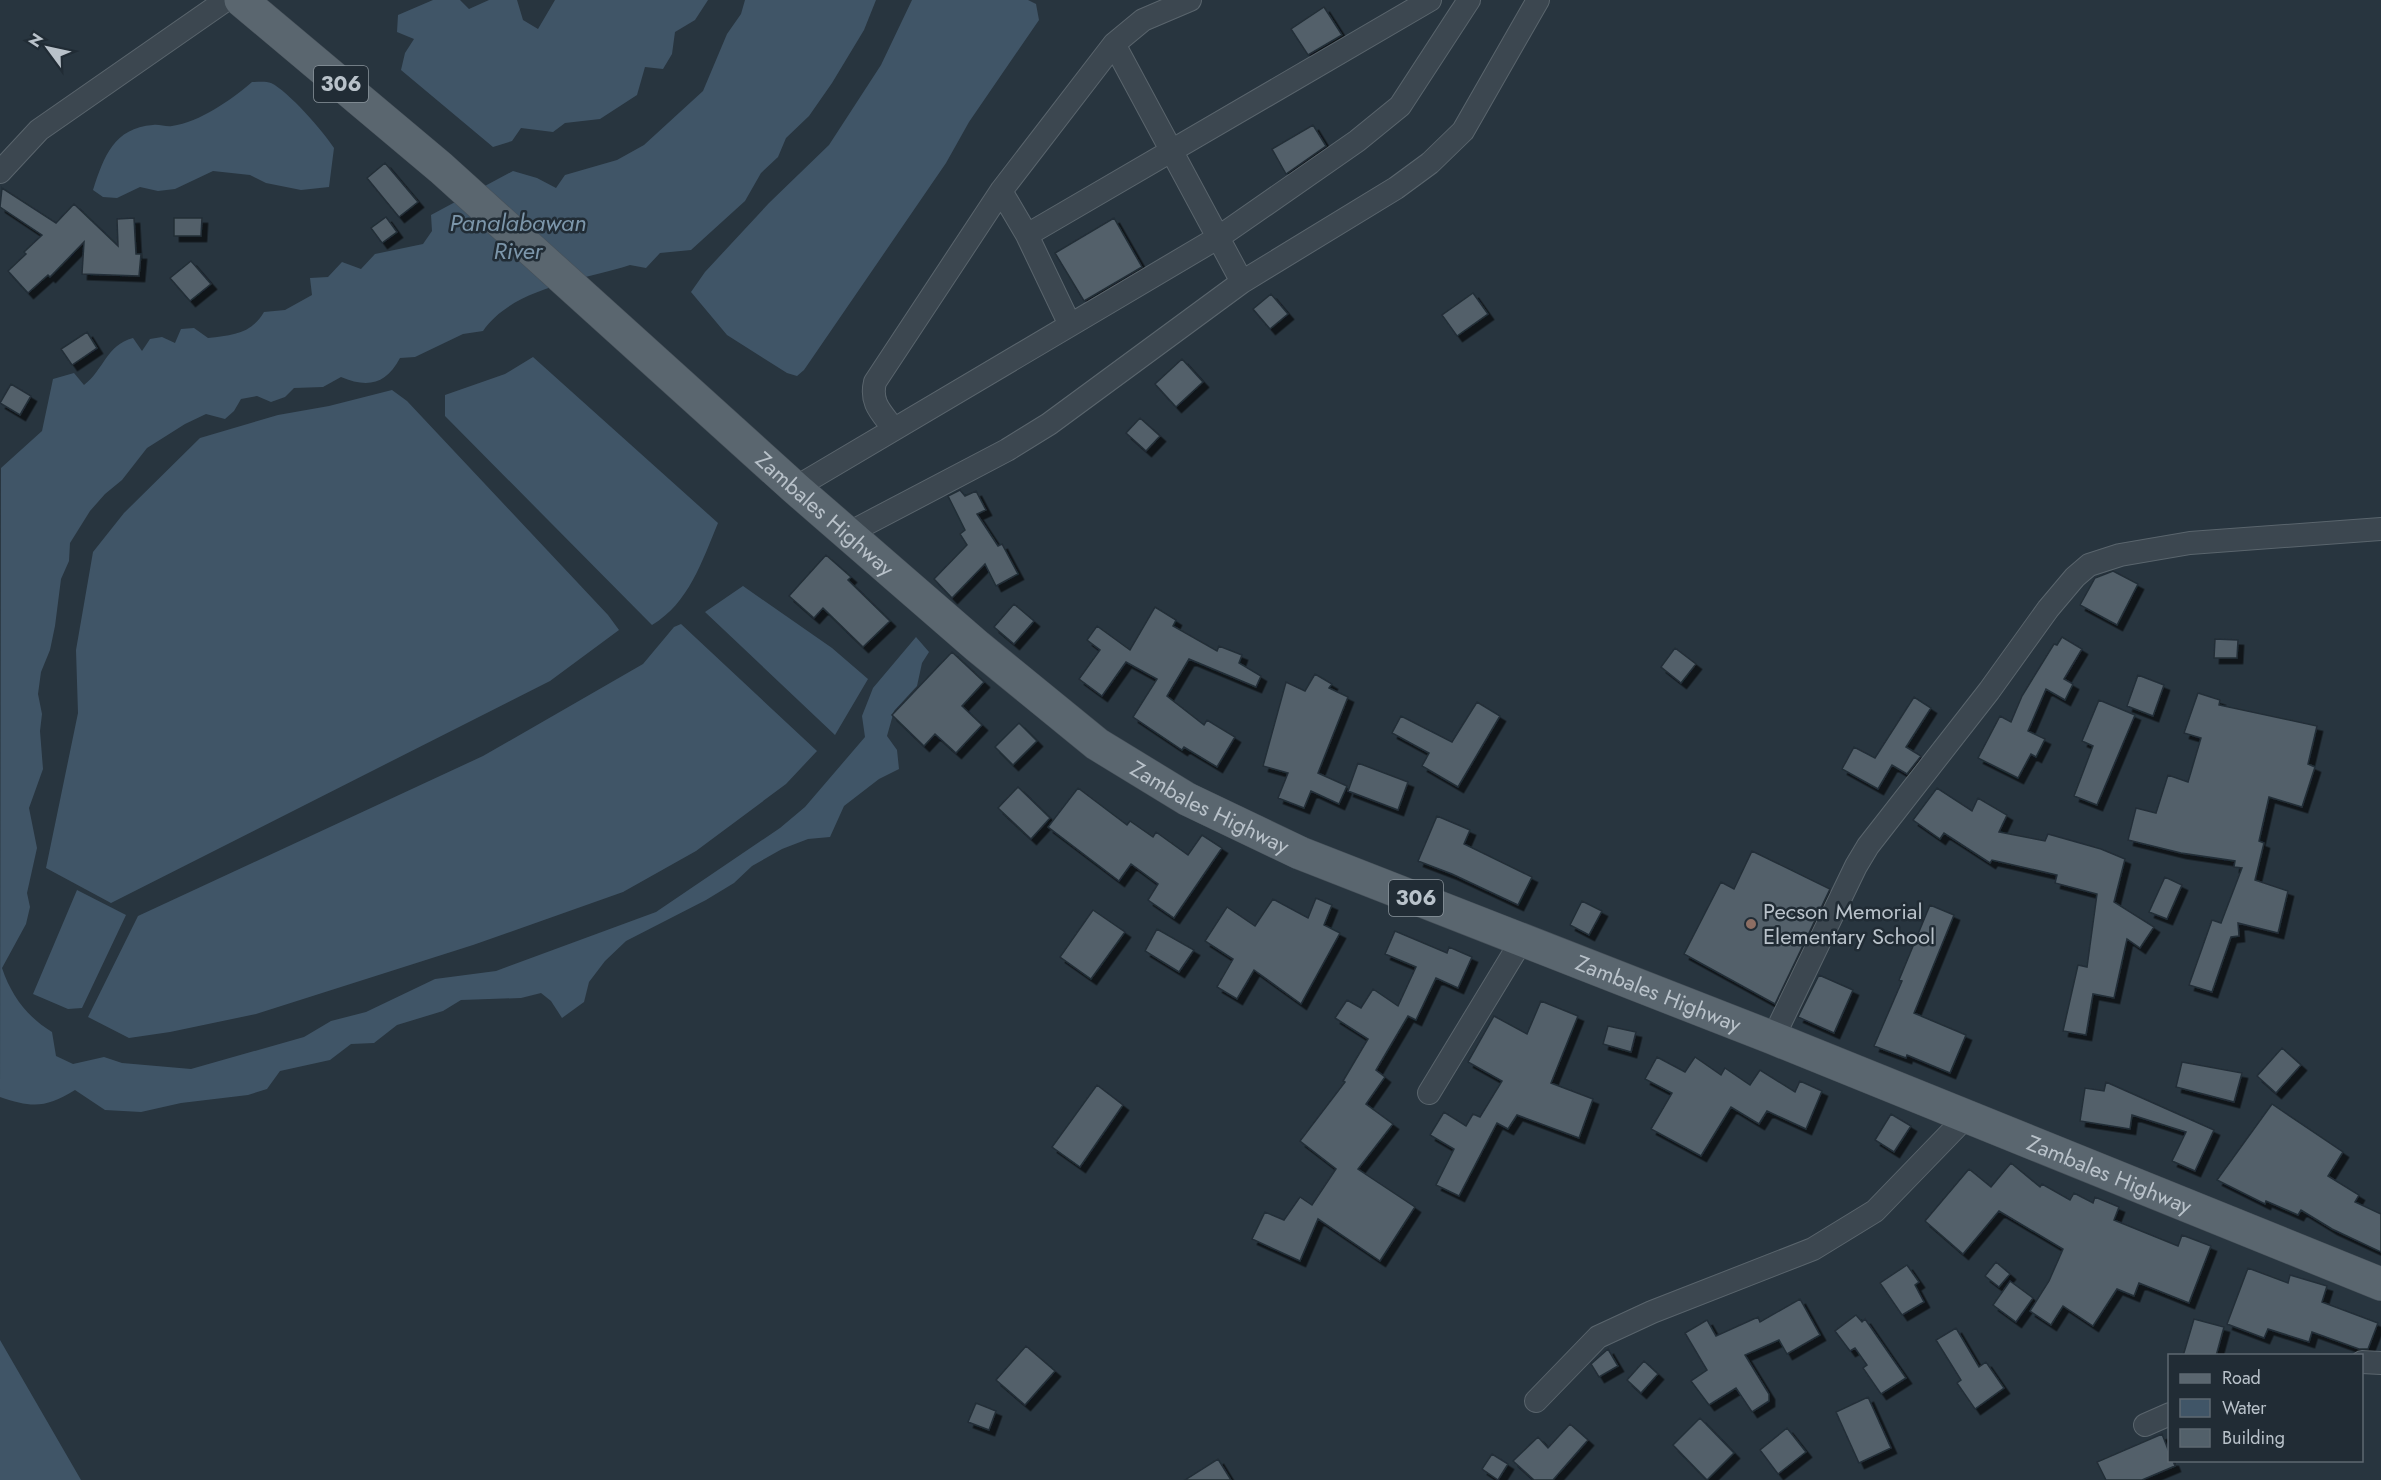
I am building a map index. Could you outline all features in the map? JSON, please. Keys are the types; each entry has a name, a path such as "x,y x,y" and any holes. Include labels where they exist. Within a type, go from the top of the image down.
{"main road":[{"name":"Zambales Highway","path":"241,0 441,168 582,293 795,488 977,646 1097,744 1187,800 1300,853 1773,1038 2381,1284"}],"street":[{"path":"0,172 39,130 226,0"},
{"path":"893,428 875,405 873,398 875,382 1001,191 1114,44 1143,20 1190,0"},
{"path":"1027,235 1430,0"},
{"path":"849,533 1006,450 1049,424 1242,282 1396,188 1449,147 1483,100 1538,0"},
{"path":"795,488 1219,237 1383,122 1414,87 1460,5"},
{"path":"1114,44 1242,282"},
{"path":"1001,191 1027,235 1070,325"},
{"path":"1773,1038 1856,866 1868,846 1989,691 2048,609 2075,577 2089,565 2121,555 2190,543 2381,529"},
{"path":"1429,1093 1522,940"},
{"path":"1536,1401 1598,1336 1652,1312 1813,1249 1875,1211 1966,1117"},
{"path":"2363,1362 2381,1363"},
{"path":"2145,1425 2168,1414"}],"water":[{"path":"433,0 460,0 469,9 489,0 517,0 523,20 538,29 555,0 708,0 695,20 675,32 672,54 663,69 645,67 637,95 600,119 565,123 553,132 521,128 512,141 493,147 401,70 405,53 414,39 397,32 398,15"},
{"name":"Panalabawan River","path":"745,0 876,0 864,30 809,116 786,138 778,157 761,173 745,201 691,250 660,253 646,268 630,265 570,281 530,295 496,316 483,331 463,334 415,357 400,358 389,374 375,382 359,382 341,377 323,387 294,388 285,397 271,402 257,396 241,399 234,411 225,419 206,414 185,424 147,448 122,480 90,511 70,543 69,561 61,579 50,650 41,672 38,694 42,714 40,731 43,769 29,808 37,848 27,893 30,907 26,924 2,968 21,1005 52,1032 56,1056 73,1064 104,1057 122,1063 191,1069 304,1037 331,1021 366,1012 435,979 496,971 656,912 780,828 805,807 865,737 862,716 873,688 916,637 929,652 922,663 917,686 894,711 887,736 897,750 899,769 879,779 844,806 830,837 808,839 782,849 752,866 734,883 706,900 626,941 605,961 589,982 584,1002 562,1018 551,1001 541,993 521,998 461,1000 443,1011 397,1025 374,1043 351,1044 330,1060 280,1071 267,1089 248,1095 181,1103 141,1112 105,1110 75,1090 56,1100 39,1104 21,1103 0,1097 1,468 42,431 53,379 74,373 84,385 117,346 133,338 142,351 150,339 162,337 175,343 181,329 194,328 208,338 225,336 247,329 264,312 285,310 312,295 310,278 328,277 342,262 361,269 375,254 423,244 432,231 431,215 513,171 537,178 556,188 565,175 617,160 644,145 703,91 727,34 741,14"},
{"path":"912,0 1028,0 1036,4 1039,20 969,122 946,163 804,370 797,376 787,373 727,335 691,292 705,272 769,203 829,145 881,65"},
{"path":"252,82 269,82 278,87 305,112 329,141 334,148 329,187 301,190 266,183 250,175 213,171 175,189 158,191 140,187 117,198 103,197 93,190 107,155 120,138 140,127 172,126 193,120 225,103"},
{"path":"533,357 718,523 700,566 685,593 665,616 652,625 445,416 445,395 505,374"},
{"path":"392,390 407,401 608,615 619,630 550,681 111,903 46,868 78,713 76,650 93,552 124,513 200,438 278,415 329,406"},
{"path":"743,586 832,648 868,679 835,735 705,612"},
{"path":"681,624 817,751 786,784 696,851 623,892 473,945 256,1014 129,1038 88,1017 138,916 483,756 643,664 674,627"},
{"path":"77,890 126,915 82,1008 68,1009 33,994"},
{"path":"0,1340 81,1480 0,1480"}],"building":[{"path":"1324,7 1342,35 1308,55 1291,29"},
{"path":"1313,125 1326,146 1286,174 1272,149"},
{"path":"385,163 418,202 399,217 367,178"},
{"path":"2,188 56,223 74,204 118,246 117,219 134,218 136,254 141,254 139,276 82,274 84,242 50,277 48,275 28,293 8,271 42,235 0,207"},
{"path":"386,217 397,232 382,243 371,228"},
{"path":"174,218 202,218 201,236 174,236"},
{"path":"1114,218 1142,267 1084,301 1055,253"},
{"path":"191,261 211,284 190,301 170,278"},
{"path":"1473,293 1488,314 1457,336 1442,315"},
{"path":"1271,294 1288,314 1270,329 1253,309"},
{"path":"87,332 97,348 72,365 61,349"},
{"path":"1182,359 1203,382 1176,407 1155,384"},
{"path":"11,384 31,396 20,415 0,403"},
{"path":"1140,418 1160,436 1146,451 1126,433"},
{"path":"960,490 965,496 976,491 986,510 977,514 998,546 1002,544 1018,574 996,586 985,564 952,598 934,579 967,545 960,534 965,530 948,496"},
{"path":"826,555 851,577 848,580 890,621 863,647 823,608 814,618 789,596"},
{"path":"2113,571 2138,584 2117,625 2080,605 2095,578"},
{"path":"1014,604 1034,621 1014,644 994,627"},
{"path":"1155,607 1176,620 1173,626 1217,651 1219,646 1242,655 1239,663 1261,676 1256,687 1189,659 1167,696 1204,725 1207,720 1235,737 1217,767 1184,747 1182,750 1133,717 1157,679 1126,662 1102,696 1079,679 1100,650 1087,640 1097,626 1130,650"},
{"path":"2062,637 2082,649 2064,679 2073,684 2065,700 2046,689 2028,731 2045,739 2036,757 2031,754 2018,778 1978,758 2000,716 2011,722 2022,696 2054,644 2057,645"},
{"path":"2215,639 2238,640 2237,658 2214,658"},
{"path":"1675,648 1696,664 1681,683 1661,667"},
{"path":"952,652 984,682 962,706 982,725 956,753 935,734 924,746 892,715"},
{"path":"1315,674 1332,684 1329,688 1348,697 1318,773 1347,786 1339,804 1311,791 1304,808 1278,798 1288,773 1263,766 1286,682 1305,691"},
{"path":"2138,675 2164,685 2153,716 2127,706"},
{"path":"2198,693 2220,700 2219,705 2317,726 2308,764 2315,767 2302,807 2269,797 2259,841 2264,843 2255,880 2288,891 2278,933 2238,923 2239,936 2231,937 2212,992 2189,985 2212,920 2221,923 2242,868 2234,867 2235,861 2181,853 2128,840 2136,808 2156,813 2168,775 2188,782 2201,738 2184,733"},
{"path":"1914,697 1931,708 1906,747 1921,756 1907,774 1892,765 1878,789 1842,769 1854,747 1875,758"},
{"path":"2099,700 2135,715 2097,805 2074,796 2093,746 2082,741"},
{"path":"1477,702 1500,716 1458,787 1422,766 1429,753 1392,733 1401,716 1452,742"},
{"path":"1019,723 1037,741 1013,765 995,747"},
{"path":"1358,763 1408,782 1398,810 1348,791"},
{"path":"1018,787 1050,818 1031,839 998,808"},
{"path":"1078,788 1127,825 1130,821 1153,837 1156,832 1188,855 1202,835 1222,848 1174,918 1148,900 1158,884 1131,864 1119,881 1048,827"},
{"path":"1937,788 1972,811 1978,798 2007,815 1999,832 2045,841 2048,834 2101,849 2125,859 2114,902 2154,927 2140,948 2127,939 2114,998 2093,994 2086,1035 2063,1031 2078,965 2087,967 2097,894 2055,883 2057,875 1992,860 1990,863 1944,833 1940,839 1913,820"},
{"path":"1437,816 1470,830 1464,844 1532,877 1518,905 1418,861"},
{"path":"1752,851 1830,889 1775,1004 1684,954 1721,882 1734,889"},
{"path":"2165,877 2182,885 2167,919 2149,912"},
{"path":"1316,898 1332,905 1324,925 1340,933 1301,1004 1254,970 1237,999 1217,987 1233,959 1205,941 1227,907 1255,926 1273,899 1308,918"},
{"path":"1582,901 1602,911 1589,935 1570,925"},
{"path":"1930,905 1954,915 1914,1013 1966,1035 1950,1073 1907,1055 1906,1058 1874,1046 1902,981 1899,980"},
{"path":"1093,910 1125,932 1091,979 1060,957"},
{"path":"1157,929 1194,950 1179,972 1145,951"},
{"path":"1395,931 1447,953 1449,947 1472,957 1458,988 1436,978 1416,1020 1408,1016 1376,1070 1385,1077 1366,1104 1393,1124 1358,1169 1415,1207 1380,1261 1318,1219 1300,1261 1252,1239 1265,1212 1284,1220 1300,1197 1312,1205 1336,1169 1300,1141 1345,1082 1343,1081 1368,1039 1335,1018 1347,1000 1361,1008 1373,989 1398,1006 1416,967 1385,954"},
{"path":"1819,975 1853,990 1834,1033 1798,1017"},
{"path":"1541,1001 1578,1016 1551,1083 1593,1099 1579,1138 1517,1115 1508,1129 1497,1123 1459,1196 1436,1185 1454,1149 1430,1135 1444,1112 1466,1126 1473,1114 1480,1117 1502,1081 1468,1062 1494,1016 1527,1034"},
{"path":"1608,1026 1636,1032 1631,1052 1603,1044"},
{"path":"2282,1048 2301,1065 2276,1093 2257,1076"},
{"path":"1657,1057 1685,1072 1695,1057 1721,1075 1725,1068 1750,1085 1760,1070 1795,1092 1800,1081 1822,1091 1806,1129 1767,1111 1759,1124 1731,1107 1701,1156 1651,1129 1672,1093 1645,1079"},
{"path":"2182,1062 2242,1073 2234,1102 2176,1087"},
{"path":"2106,1082 2214,1130 2195,1171 2172,1161 2186,1132 2132,1115 2130,1129 2080,1121 2085,1088 2104,1091"},
{"path":"1097,1085 1123,1105 1080,1167 1052,1147"},
{"path":"2272,1104 2343,1152 2328,1176 2359,1195 2355,1202 2381,1214 2381,1252 2332,1229 2301,1210 2298,1215 2266,1201 2265,1204 2217,1180"},
{"path":"1891,1114 1911,1126 1894,1152 1875,1140"},
{"path":"2011,1163 2040,1187 2042,1184 2070,1200 2074,1193 2093,1203 2095,1197 2119,1207 2114,1220 2178,1246 2182,1235 2211,1246 2189,1303 2139,1283 2134,1296 2117,1289 2093,1326 2063,1306 2051,1325 2030,1311 2049,1281 2063,1249 1999,1211 1963,1254 1925,1221 1969,1169 1991,1187"},
{"path":"1996,1262 2010,1274 1999,1287 1985,1276"},
{"path":"1907,1265 1919,1282 1915,1285 1924,1302 1902,1315 1880,1283"},
{"path":"2248,1268 2288,1283 2290,1275 2327,1286 2322,1302 2378,1323 2368,1349 2359,1349 2312,1332 2309,1342 2268,1329 2264,1338 2227,1324"},
{"path":"2010,1281 2033,1298 2016,1322 1993,1305"},
{"path":"1800,1299 1820,1335 1787,1354 1779,1340 1745,1355 1769,1394 1769,1401 1752,1412 1736,1388 1709,1405 1691,1381 1707,1370 1685,1333 1707,1320 1716,1336 1758,1317 1760,1322"},
{"path":"1856,1315 1862,1322 1865,1319 1906,1378 1881,1394 1863,1368 1867,1365 1855,1348 1850,1351 1835,1331"},
{"path":"2194,1319 2224,1327 2217,1354 2184,1354"},
{"path":"1956,1328 1979,1367 1986,1362 2004,1388 1975,1409 1957,1383 1961,1380 1936,1340"},
{"path":"1026,1346 1055,1371 1025,1405 996,1380"},
{"path":"1608,1349 1618,1366 1599,1377 1591,1364"},
{"path":"1644,1361 1658,1374 1641,1393 1627,1380"},
{"path":"1868,1397 1891,1448 1859,1463 1836,1412"},
{"path":"976,1403 996,1411 989,1430 968,1422"},
{"path":"1700,1418 1734,1453 1707,1480 1673,1445"},
{"path":"1570,1424 1588,1440 1553,1480 1534,1480 1513,1461 1538,1437 1548,1448"},
{"path":"1787,1428 1806,1452 1778,1474 1760,1450"},
{"path":"2162,1434 2168,1449 2168,1462 2173,1462 2175,1466 2142,1480 2106,1480 2097,1462"},
{"path":"1492,1454 1508,1464 1498,1480 1482,1469"},
{"path":"1218,1459 1231,1480 1185,1480"}],"place":[{"name":"Pecson Memorial Elementary School","path":"1751,924"}]}
